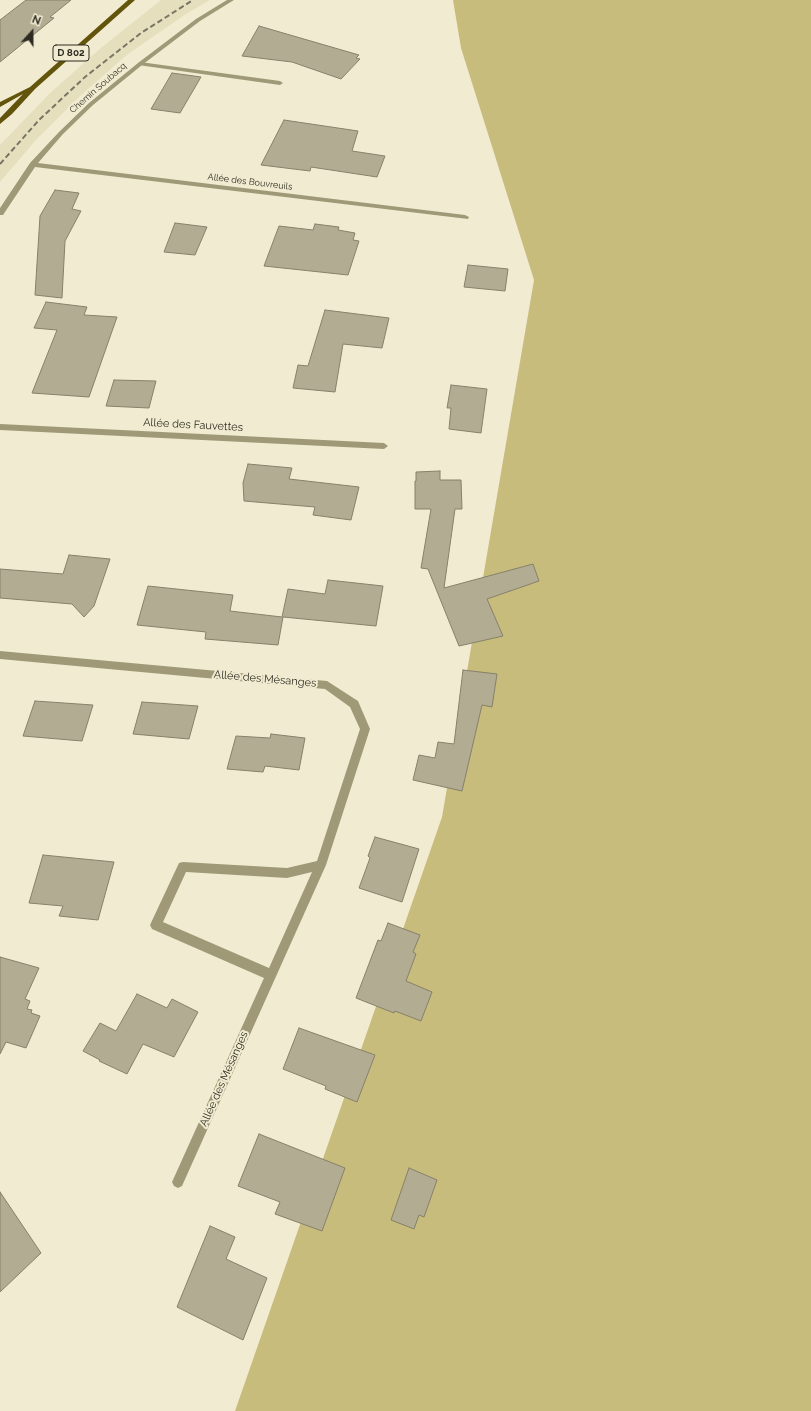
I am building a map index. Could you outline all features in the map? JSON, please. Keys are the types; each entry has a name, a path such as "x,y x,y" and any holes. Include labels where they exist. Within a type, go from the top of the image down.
{"main road":[{"name":"D 802","path":"0,122 33,88 132,0"},
{"name":"D 802","path":"0,105 9,99 33,88"}],"street":[{"name":"Chemin Soubacq","path":"0,213 33,165 61,133 86,109 140,64 198,20 231,0"},
{"path":"140,64 280,82"},
{"name":"Allée des Bouvreuils","path":"33,165 465,217"},
{"name":"Allée des Fauvettes","path":"0,427 384,446"},
{"name":"Allée des Mésanges","path":"0,655 327,685 354,704 364,729 320,865 178,1182"},
{"path":"271,975 156,925 183,867 287,873 320,865"}],"shaded area":[{"path":"161,0 210,0 186,14 128,54 79,97 35,141 0,182 0,145 49,94 102,47"},
{"path":"453,0 811,0 811,1411 235,1411 442,817 534,280 461,48"}],"building":[{"path":"26,0 71,0 50,17 54,18 0,62 0,20"},
{"path":"259,26 359,55 356,58 360,59 341,79 292,62 242,56"},
{"path":"172,73 201,77 180,113 151,109"},
{"path":"284,120 358,131 352,151 385,156 377,177 311,167 310,171 261,165"},
{"path":"55,190 79,193 72,209 81,211 65,241 62,298 35,295 40,216"},
{"path":"175,223 207,227 195,255 164,252"},
{"path":"315,224 339,227 338,230 355,233 353,240 359,241 348,275 264,266 279,226 313,230"},
{"path":"468,265 508,269 505,291 464,287"},
{"path":"46,302 87,307 84,315 117,317 89,397 32,393 57,330 34,328"},
{"path":"325,310 389,318 382,348 343,344 335,392 293,388 298,365 308,366"},
{"path":"114,380 156,381 149,408 106,406"},
{"path":"451,385 487,389 481,433 449,429 451,408 447,408"},
{"path":"248,464 292,468 289,479 359,487 351,520 313,515 315,507 244,501 243,483"},
{"path":"440,471 440,480 461,480 462,509 455,509 444,588 533,564 539,581 487,599 503,636 459,646 428,569 421,568 431,509 415,509 416,472"},
{"path":"69,555 110,559 94,606 84,617 72,604 0,598 0,569 63,574"},
{"path":"328,580 383,586 376,626 283,617 278,645 205,639 206,632 137,625 148,586 233,595 230,611 282,617 288,589 325,594"},
{"path":"463,670 497,674 492,707 482,705 462,791 413,780 419,755 435,758 438,742 454,744"},
{"path":"35,701 93,705 82,741 23,736"},
{"path":"142,702 198,706 189,739 133,734"},
{"path":"271,734 305,738 299,770 265,766 263,772 227,769 236,736 270,738"},
{"path":"375,837 419,849 402,902 359,888 370,858 368,856"},
{"path":"43,855 114,862 98,920 59,916 63,906 29,903"},
{"path":"388,923 420,935 413,952 416,954 406,981 432,992 421,1021 395,1011 394,1013 356,998 378,940 381,941"},
{"path":"0,957 39,968 25,999 30,1001 27,1009 32,1010 31,1013 40,1016 26,1048 6,1042 0,1054"},
{"path":"137,994 167,1008 172,999 198,1012 174,1057 143,1044 127,1074 99,1061 100,1060 83,1051 100,1023 116,1031"},
{"path":"299,1028 375,1055 357,1102 325,1089 326,1086 283,1069"},
{"path":"259,1134 345,1168 322,1231 275,1214 280,1202 238,1186"},
{"path":"409,1168 437,1180 424,1217 419,1215 414,1229 391,1220"},
{"path":"0,1192 41,1253 0,1292"},
{"path":"210,1226 235,1237 226,1259 267,1278 243,1340 177,1307"}],"railway":[{"path":"0,164 39,120 85,77 141,33 193,0"}]}
